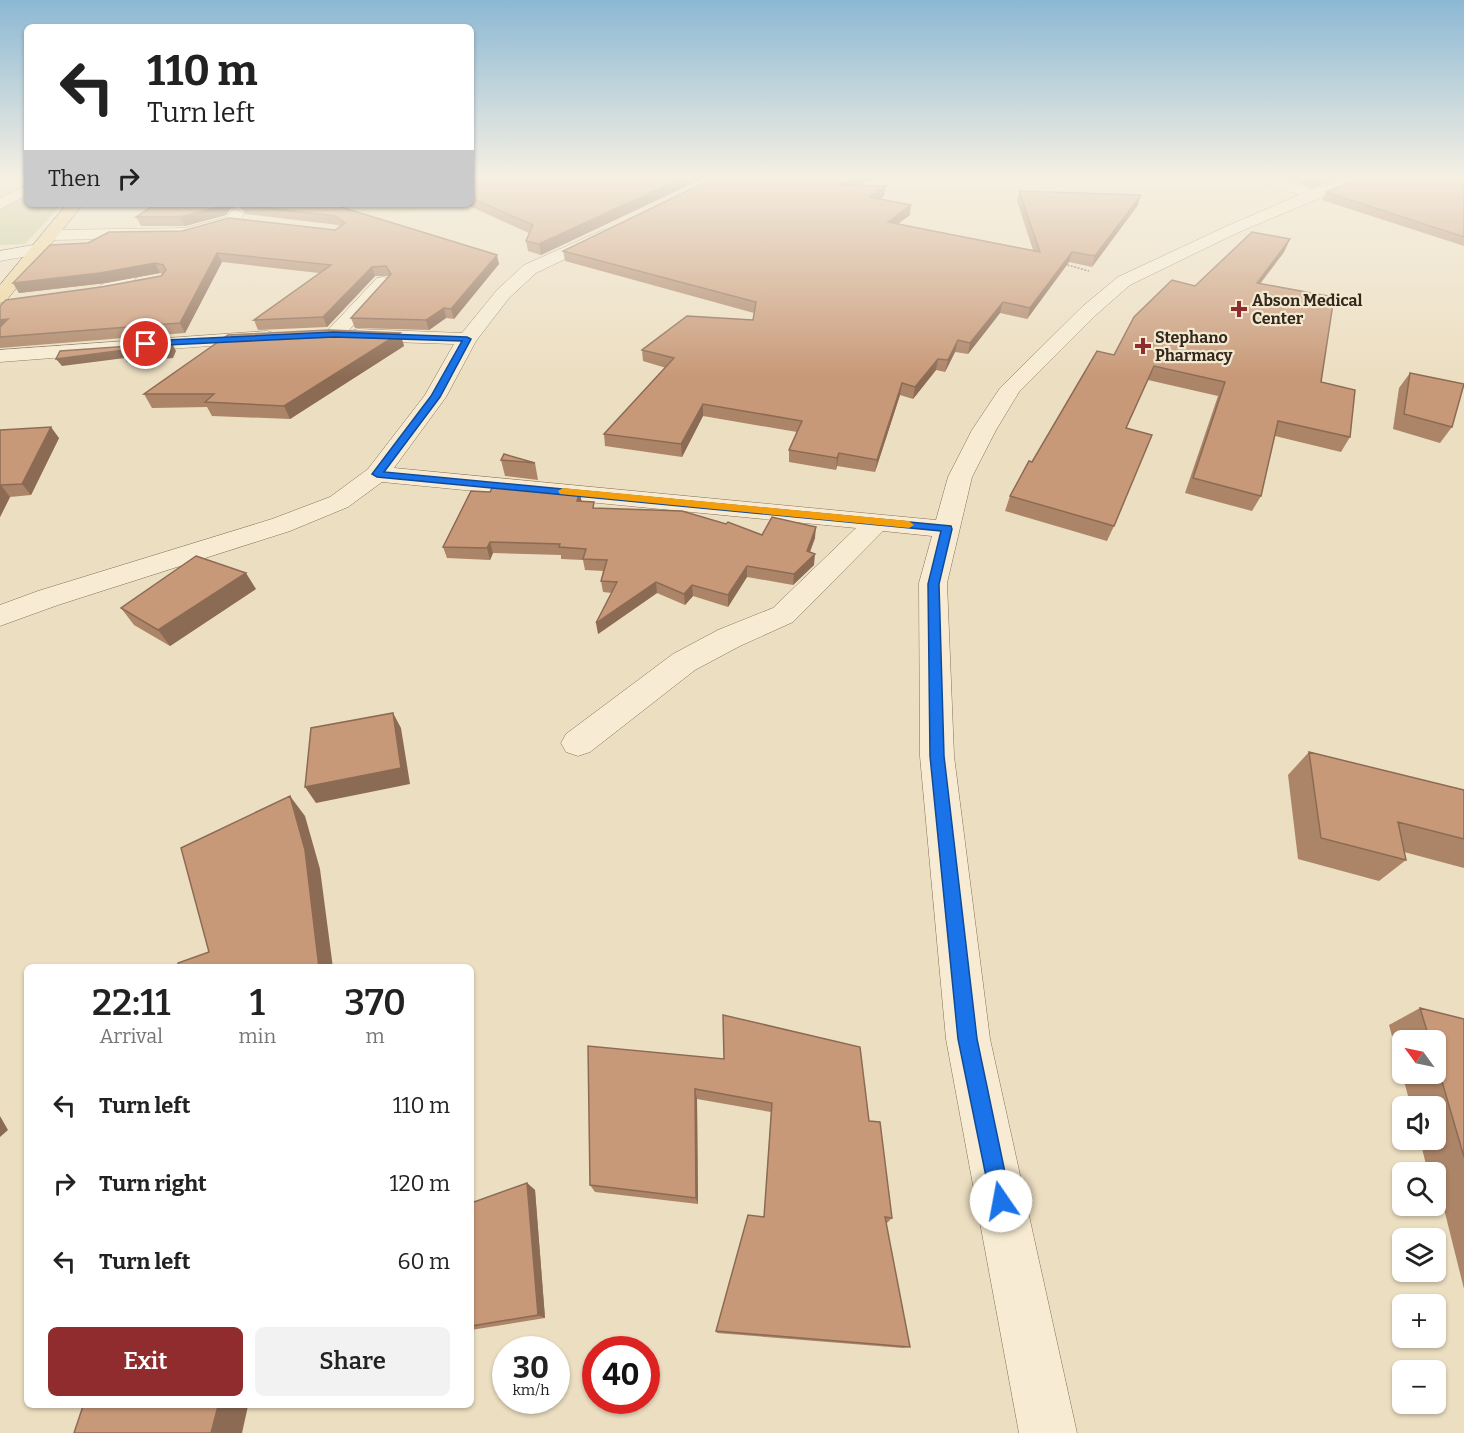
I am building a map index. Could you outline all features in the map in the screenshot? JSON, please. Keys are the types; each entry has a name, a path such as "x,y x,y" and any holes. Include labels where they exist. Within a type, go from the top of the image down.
{"main road":[{"path":"0,297 45,243"}],"street":[{"path":"149,282 100,291 137,269 159,243"},
{"path":"0,616 48,598 308,516 339,502 377,474 435,397 467,339 503,294 530,269 585,243"},
{"path":"1048,1433 968,1039 937,756 933,584 960,477 984,430 1011,388 1124,280 1203,243"},
{"path":"100,251 155,247"},
{"path":"0,256 37,252 56,254"},
{"path":"334,335 383,282"},
{"path":"0,303 24,300"},
{"path":"310,336 467,339"},
{"path":"0,356 193,340 286,337"},
{"path":"377,474 947,529"},
{"path":"578,743 684,663 729,638 783,615 877,522"}],"path":[{"path":"1064,264 1124,280"}],"green space":[{"path":"0,243 26,243 25,244 0,245"}],"building":[{"path":"88,243 458,243 497,255 451,309 444,308 426,320 351,318 391,274 386,266 372,267 323,317 254,320 331,265 217,253 180,323 0,337 0,327 8,319 0,320 0,306 6,300 161,276 166,270 163,265 155,263 100,273 13,283 50,245"},
{"path":"580,243 994,243 1040,252 1037,243 1105,243 1095,256 1072,252 1030,308 1003,302 970,343 958,340 948,360 938,359 915,387 902,383 877,460 839,453 837,458 789,450 802,421 703,404 681,444 604,434 674,358 642,350 687,316 753,320 756,302 563,251"},
{"path":"1241,243 1287,243 1257,283 1334,297 1321,382 1355,390 1350,437 1278,421 1261,496 1193,478 1225,382 1154,366 1126,428 1152,435 1114,526 1010,496 1097,351 1114,355 1134,317 1172,280 1195,286"},
{"path":"329,330 400,333 284,406 205,402 214,394 144,394 228,335"},
{"path":"172,343 168,350 123,354 125,350 56,359 60,351"},
{"path":"1410,373 1464,384 1452,427 1404,414"},
{"path":"51,427 22,484 1,485 0,487 0,430"},
{"path":"504,454 535,463 501,460"},
{"path":"494,484 580,492 577,501 594,502 593,508 682,511 726,524 728,522 762,535 772,517 816,527 807,551 815,554 794,574 747,566 728,595 692,585 684,594 656,582 596,623 617,582 601,581 607,560 583,559 586,549 559,547 560,544 490,542 487,548 443,547 471,491 490,492"},
{"path":"196,556 246,573 158,630 121,608"},
{"path":"393,713 401,768 305,787 311,728"},
{"path":"1309,752 1464,790 1464,839 1398,822 1406,860 1321,838"},
{"path":"290,796 305,850 319,964 178,964 209,952 181,848"},
{"path":"1420,1008 1464,1019 1464,1157 1443,1084 1446,1084 1446,1030 1427,1030"},
{"path":"723,1015 860,1047 869,1121 880,1122 892,1218 885,1217 910,1347 716,1331 748,1215 764,1217 772,1103 695,1089 696,1198 590,1185 588,1046 724,1059"},
{"path":"527,1183 538,1315 474,1326 474,1202"},
{"path":"82,1408 217,1408 211,1433 74,1433"}],"slow traffic":[{"path":"563,491 909,525"}],"place":[{"name":"Abson Medical Center","path":"1239,309"},
{"name":"Stephano Pharmacy","path":"1143,346"}],"route":[{"path":"146,344 334,335 467,339 435,397 377,474 947,529 933,584 937,756 968,1039 1001,1201"}]}
